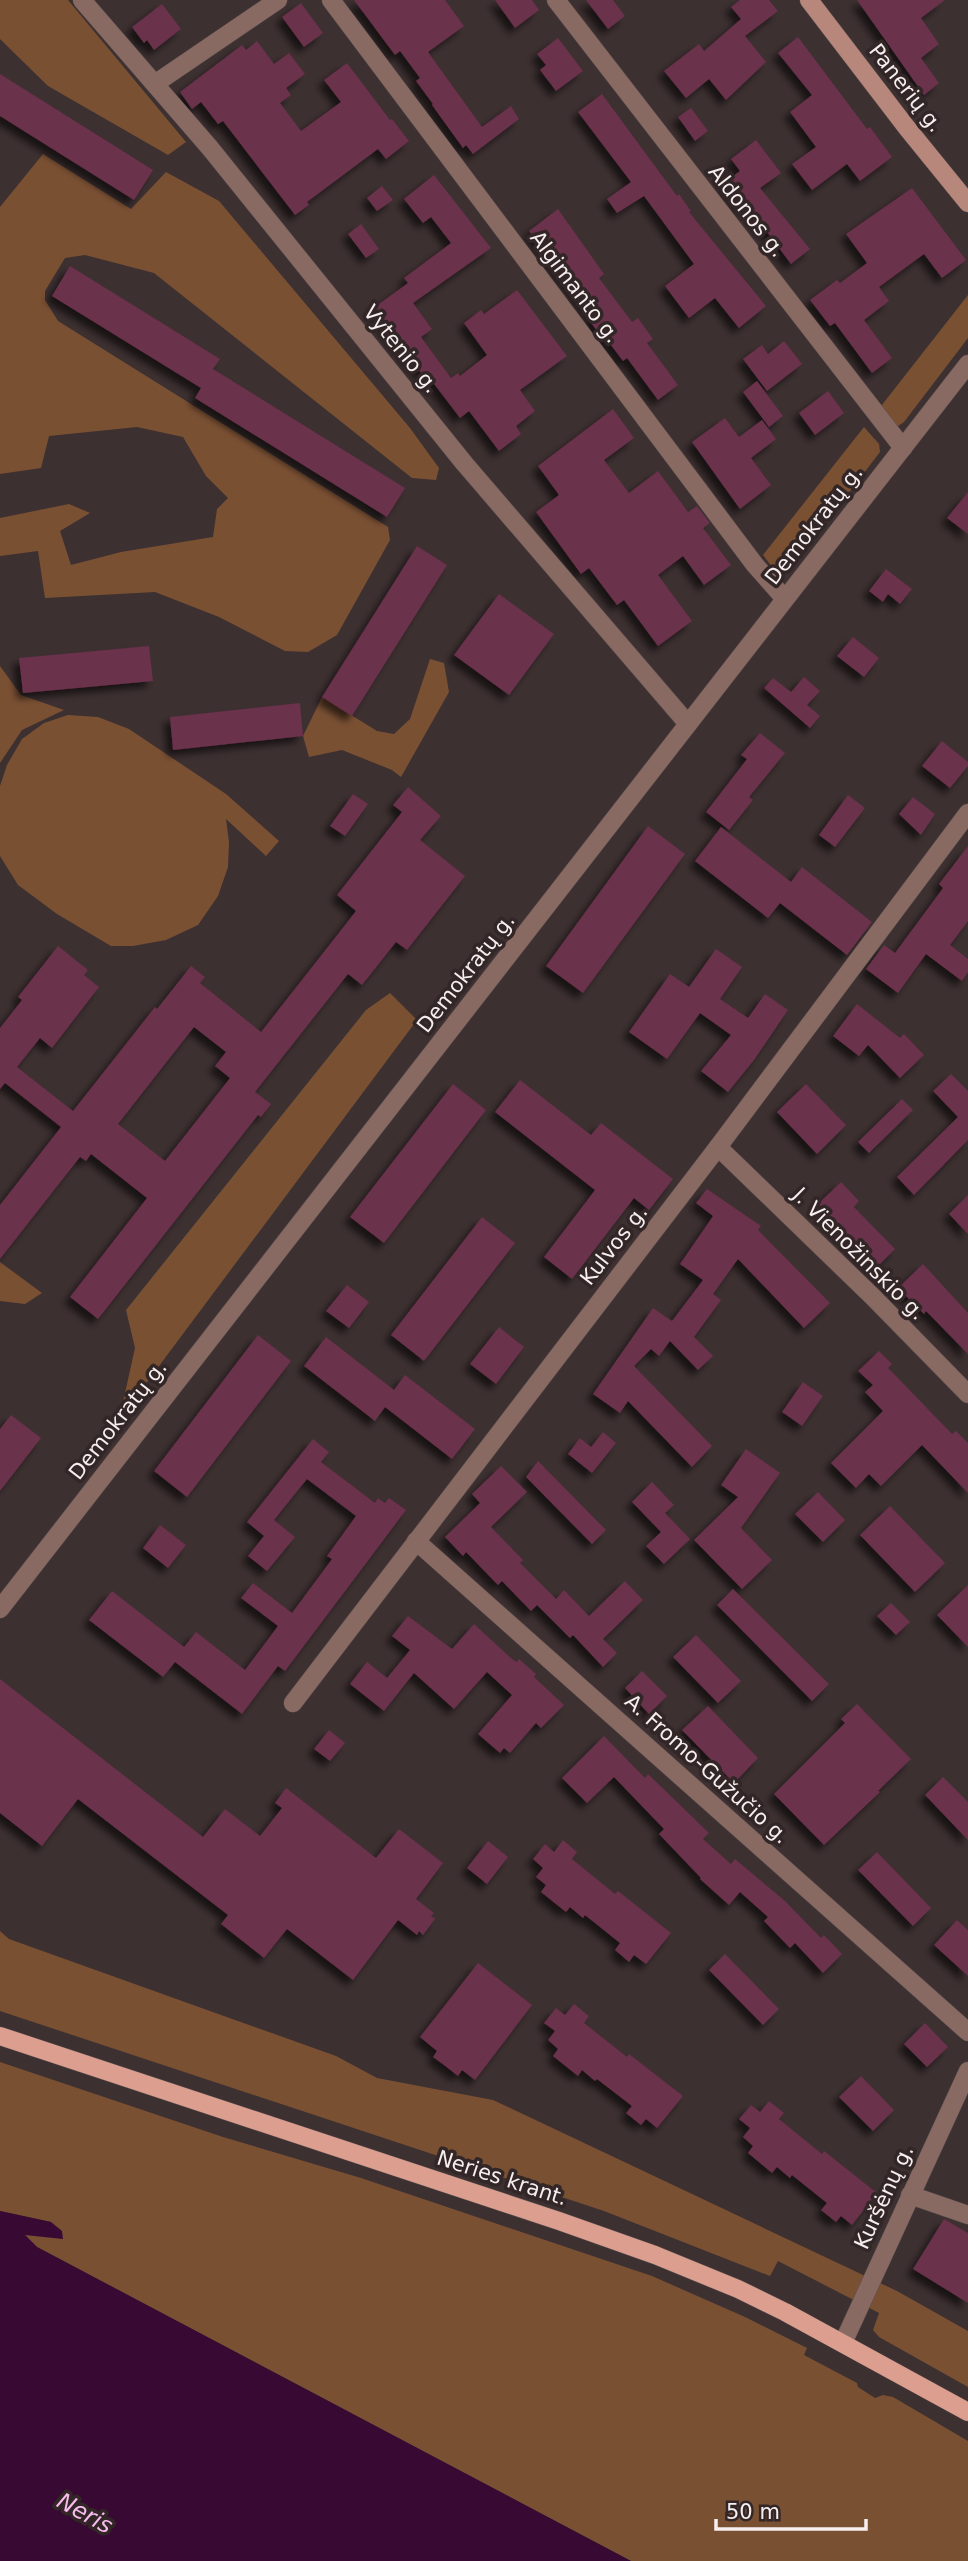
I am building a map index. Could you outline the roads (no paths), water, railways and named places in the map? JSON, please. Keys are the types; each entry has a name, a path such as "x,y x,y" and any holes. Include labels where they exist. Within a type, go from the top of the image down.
{"main road":[{"name":"Panerių g.","path":"809,0 968,203"},
{"name":"Neries krant.","path":"0,2036 655,2255 738,2289 968,2412"}],"street":[{"name":"Vytenio g.","path":"82,0 156,83 464,463 688,724"},
{"path":"156,83 278,0"},
{"name":"Algimanto g.","path":"331,0 755,565 785,599"},
{"name":"Aldonos g.","path":"556,0 903,448"},
{"name":"Demokratų g.","path":"0,1609 968,364"},
{"name":"Kulvos g.","path":"293,1703 718,1147 968,813"},
{"name":"J. Vienožinskio g.","path":"718,1147 873,1297 968,1394"},
{"name":"A. Fromo-Gužučio g.","path":"416,1541 968,2032"},
{"name":"Kuršėnų g.","path":"843,2343 968,2071"},
{"path":"910,2195 968,2215"}],"water":[{"name":"Neris","path":"0,2211 51,2222 62,2231 63,2239 25,2235 37,2247 631,2561 0,2561"}]}
